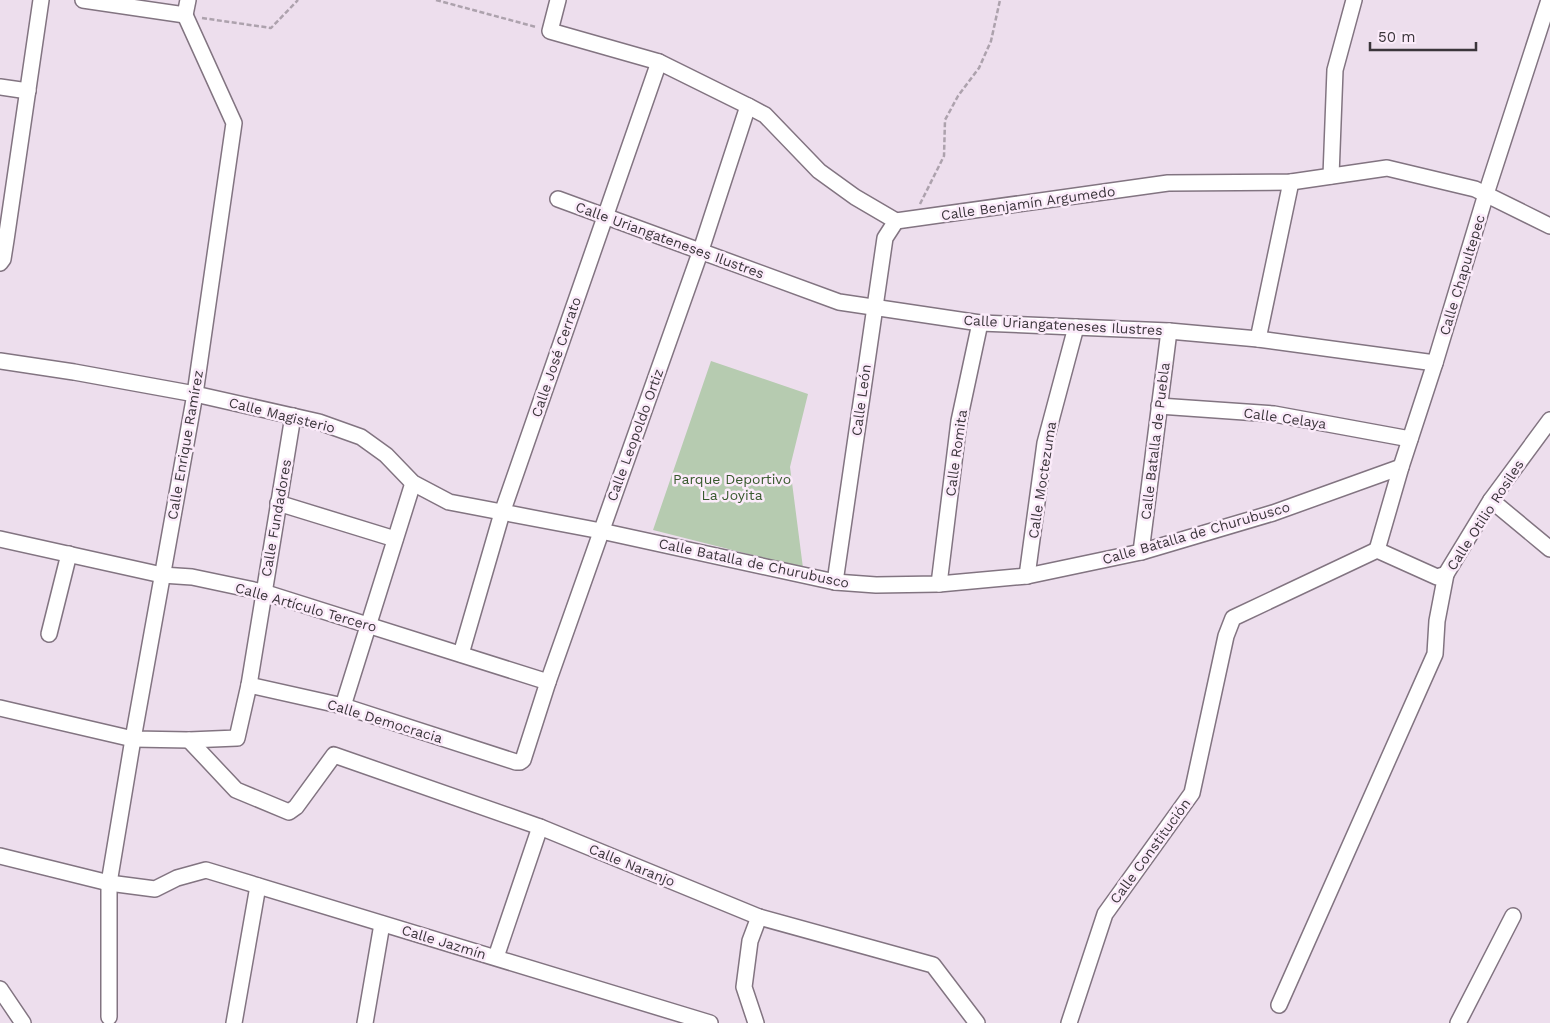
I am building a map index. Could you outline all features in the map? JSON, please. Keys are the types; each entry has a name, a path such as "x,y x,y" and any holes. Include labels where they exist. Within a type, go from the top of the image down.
{"street":[{"path":"0,263 3,259 6,240 41,0"},
{"path":"83,0 185,16 188,0"},
{"path":"558,0 550,31 659,62 765,115 819,171 896,221"},
{"path":"1331,176 1335,70 1354,0"},
{"name":"Calle Chapultepec","path":"1377,550 1486,194 1549,0"},
{"name":"Calle Enrique Ramírez","path":"109,1016 109,883 195,394 234,124 185,16"},
{"name":"Calle José Cerrato","path":"461,654 502,512 659,62"},
{"path":"0,87 28,91"},
{"name":"Calle Leopoldo Ortiz","path":"520,762 523,760 548,682 701,250 748,106"},
{"name":"Calle Benjamín Argumedo","path":"896,221 1168,183 1291,182 1387,168 1474,189 1550,226"},
{"path":"1258,339 1291,182"},
{"name":"Calle Uriangateneses Ilustres","path":"558,199 839,302 980,323 1169,331 1258,339 1435,363"},
{"name":"Calle León","path":"834,582 885,238 896,221"},
{"name":"Calle Romita","path":"939,584 959,421 980,323"},
{"name":"Calle Moctezuma","path":"1027,576 1046,443 1076,327"},
{"name":"Calle Batalla de Puebla","path":"1141,552 1169,331"},
{"name":"Calle Magisterio","path":"0,362 74,372 195,394 319,422 361,437 386,455 413,483 450,502 601,531"},
{"name":"Calle Celaya","path":"1159,406 1274,414 1410,439"},
{"name":"Calle Fundadores","path":"189,740 237,738 249,685 293,416"},
{"name":"Calle Otilio Rosiles","path":"1377,550 1438,577 1446,574 1491,500 1550,420"},
{"name":"Calle Batalla de Churubusco","path":"601,531 834,582 876,585 939,584 1027,576 1141,552 1274,513 1401,467"},
{"path":"343,706 413,483"},
{"path":"1491,500 1550,549"},
{"path":"278,503 395,539"},
{"name":"Calle Artículo Tercero","path":"0,539 162,575 192,577 263,592 548,682"},
{"name":"Calle Constitución","path":"1069,1023 1105,914 1192,793 1226,636 1233,618 1377,550"},
{"path":"49,634 69,554"},
{"path":"1279,1005 1435,654 1437,621 1446,574"},
{"name":"Calle Democracia","path":"249,685 343,706 520,762"},
{"path":"0,708 133,739 189,740"},
{"name":"Calle Naranjo","path":"189,740 236,790 289,812 296,807 334,755 540,828 759,917 933,965 976,1023"},
{"path":"496,957 540,828"},
{"name":"Calle Jazmín","path":"0,856 109,883 156,889 177,878 206,870 710,1023"},
{"path":"234,1023 258,886"},
{"path":"1458,1023 1513,916"},
{"path":"756,1023 744,987 750,941 759,917"},
{"path":"365,1023 382,924"},
{"path":"0,989 23,1023"}],"path":[{"path":"185,16 271,28 298,0"},
{"path":"436,0 550,31"},
{"path":"916,219 921,201 944,156 945,120 958,96 979,68 992,41 1000,0"}],"green space":[{"name":"Parque Deportivo La Joyita","path":"711,361 808,394 790,467 803,568 653,530"}]}
